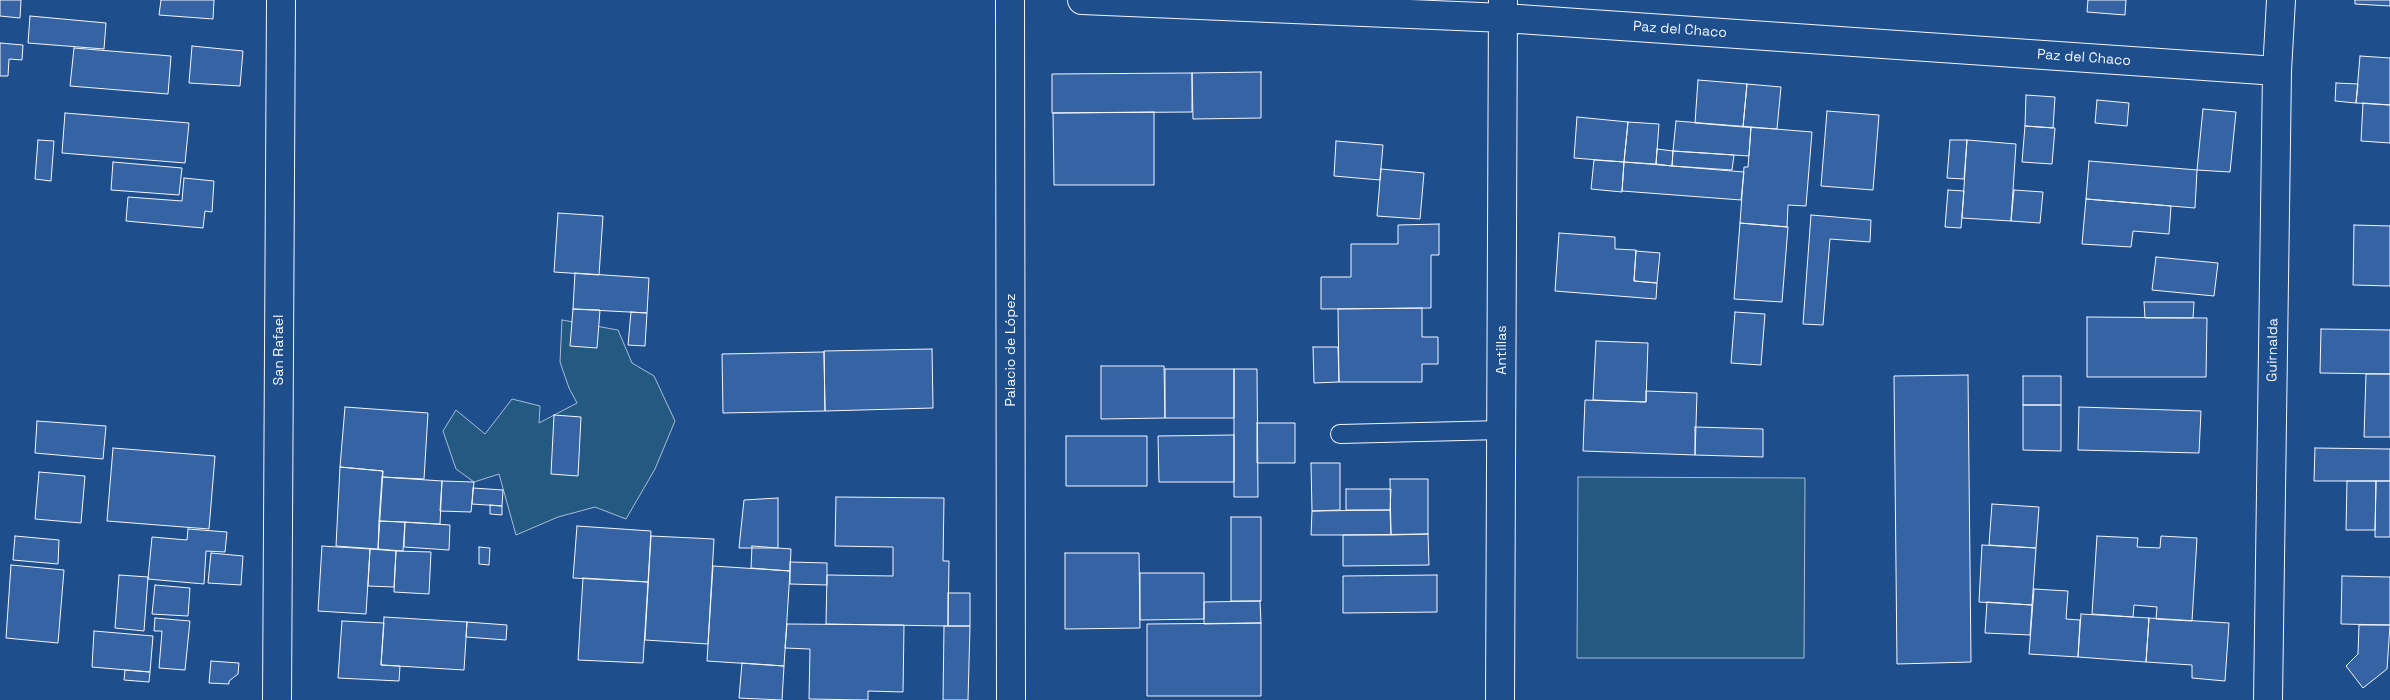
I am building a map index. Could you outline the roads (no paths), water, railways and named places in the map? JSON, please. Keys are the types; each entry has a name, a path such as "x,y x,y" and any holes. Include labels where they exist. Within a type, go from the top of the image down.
{"street":[{"name":"San Rafael","path":"277,700 281,0"},
{"name":"Palacio de López","path":"1010,0 1011,700"},
{"name":"Paz del Chaco","path":"1082,0 1503,9 2277,71"},
{"name":"Guirnalda","path":"2268,700 2277,71 2281,0"},
{"name":"Antillas","path":"1500,700 1503,9"}],"lane":[{"path":"1340,434 1502,430"}]}
